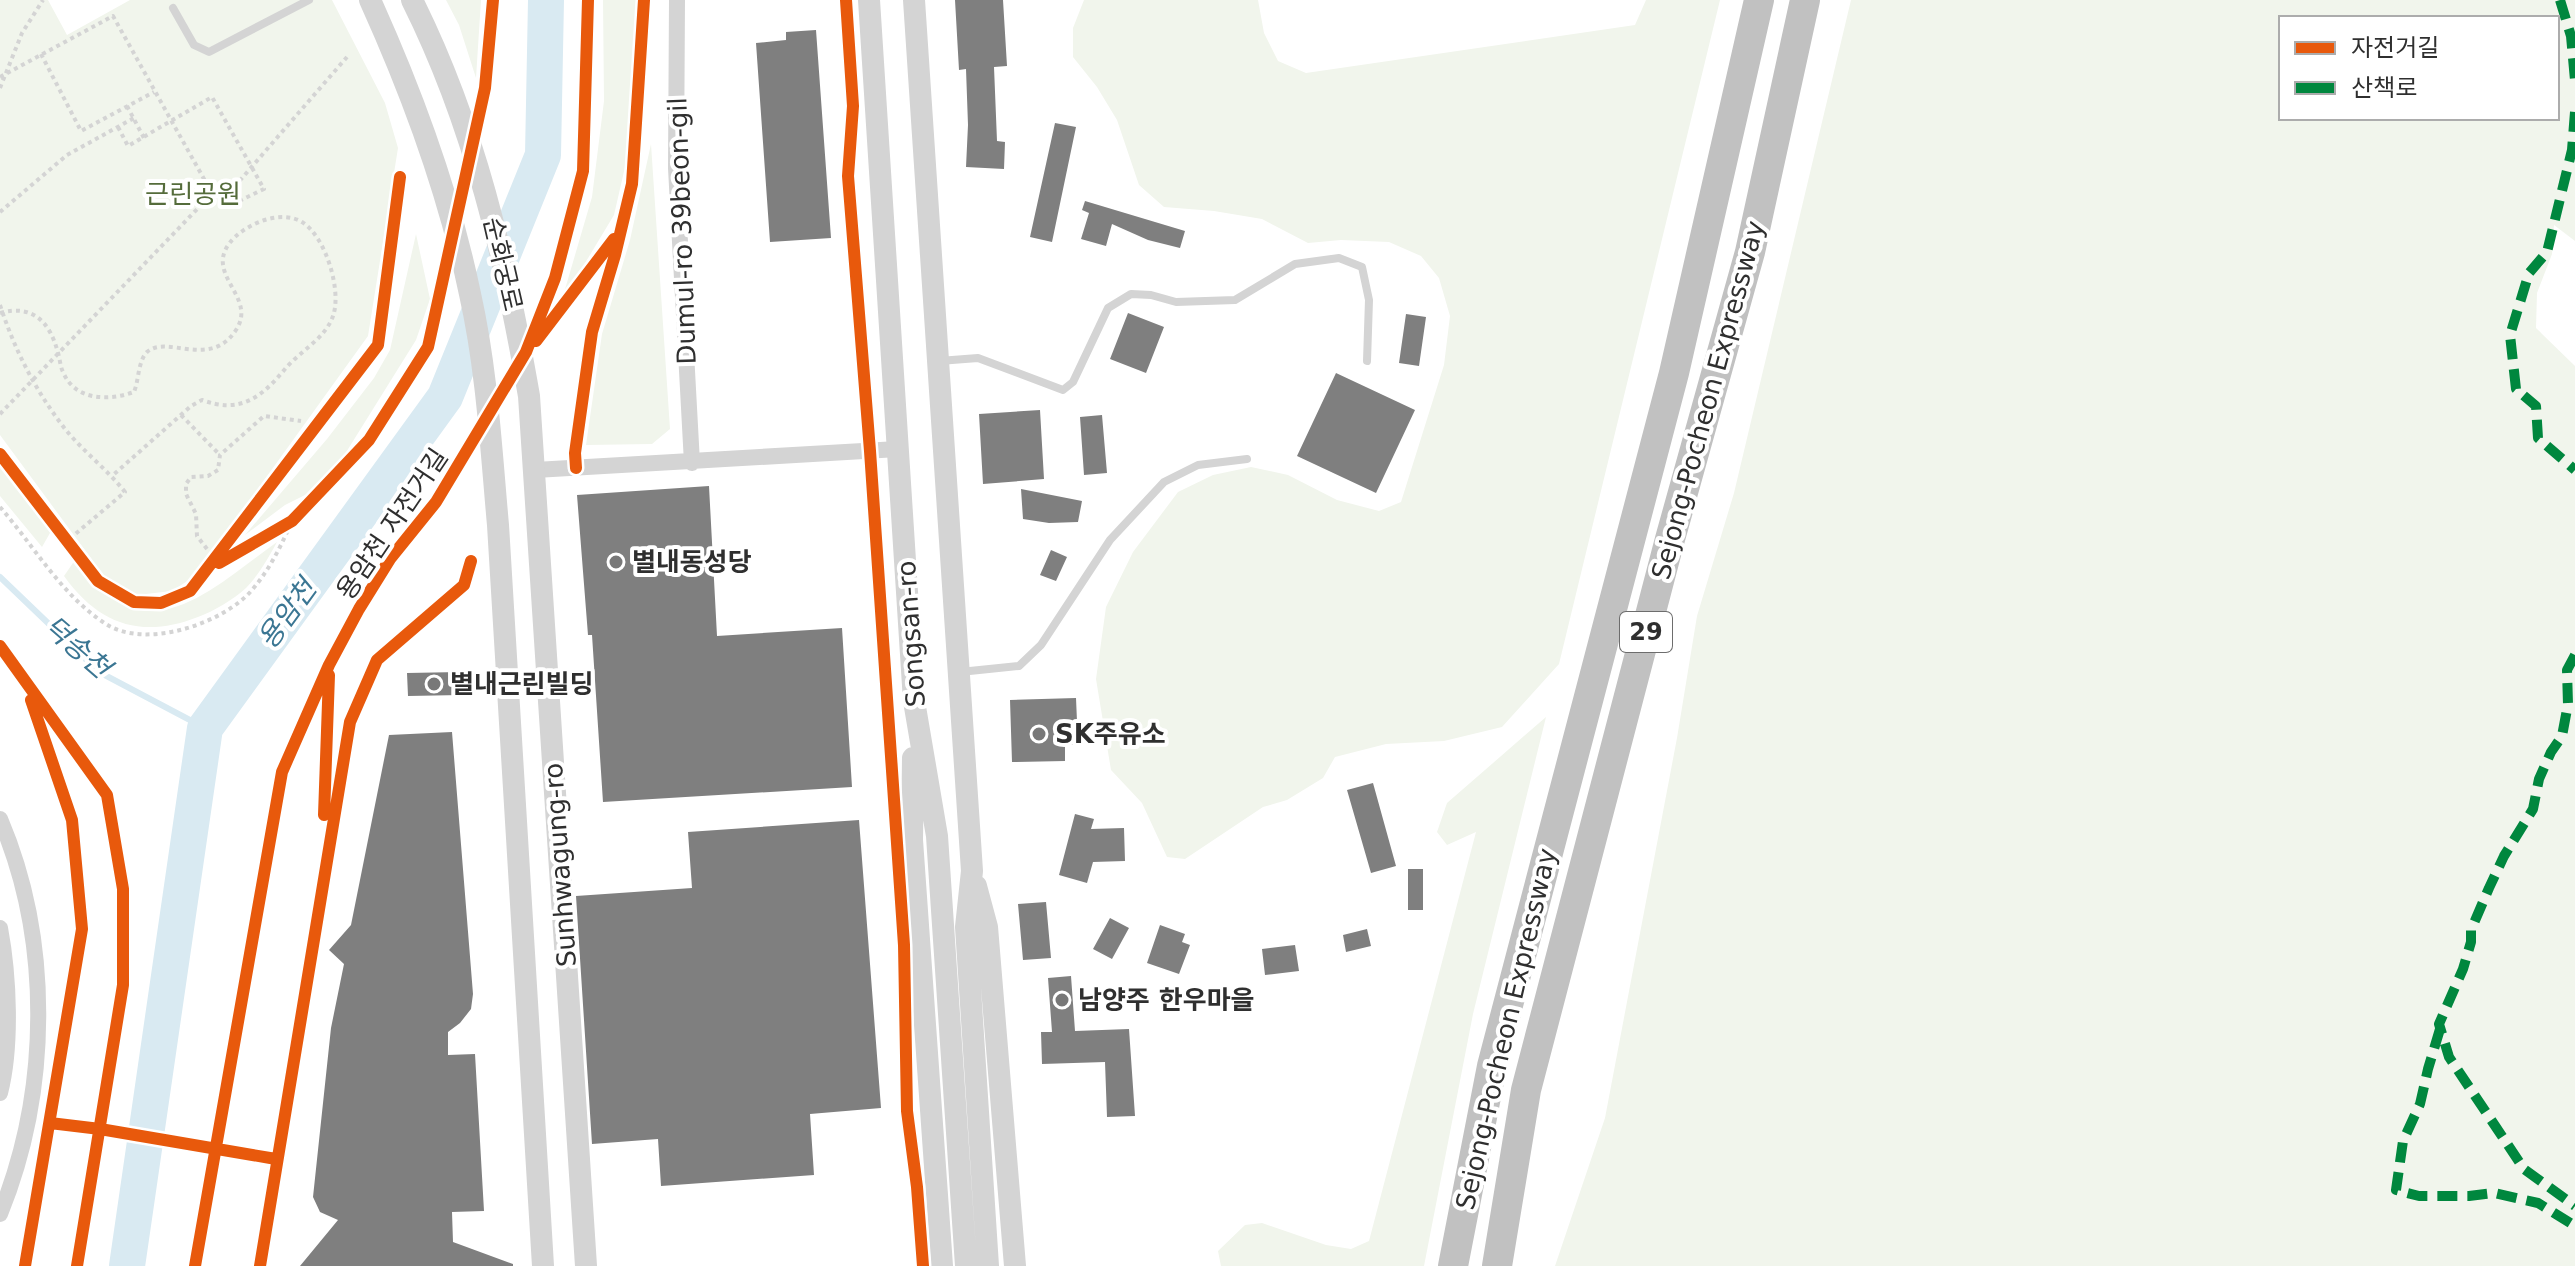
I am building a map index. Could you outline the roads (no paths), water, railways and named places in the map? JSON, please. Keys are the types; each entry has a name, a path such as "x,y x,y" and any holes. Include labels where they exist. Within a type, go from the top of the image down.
{"highway":[{"name":"Sejong-Pocheon Expressway","path":"1453,1266 1492,1066 1674,373 1759,0"},
{"name":"Sejong-Pocheon Expressway","path":"1497,1266 1526,1090 1670,539 1750,252 1805,0"}],"street":[{"name":"순화궁로","path":"370,0 398,62 436,166 471,295 487,402 498,525"},
{"name":"순화궁로","path":"412,0 445,70 487,194 512,297 529,396 535,467"},
{"name":"Dumul-ro 39beon-gil","path":"677,0 676,168 692,463"},
{"name":"Songsan-ro","path":"869,0 914,701 937,836 966,1266"},
{"name":"Songsan-ro","path":"914,0 972,871 966,927 988,1266"},
{"path":"535,467 692,463 898,449"},
{"name":"Sunhwagung-ro","path":"535,467 586,1266"},
{"name":"Sunhwagung-ro","path":"498,525 543,1266"},
{"path":"914,701 912,840 942,1266"},
{"path":"0,819 22,883 34,941 37,1009 32,1107 11,1187 0,1214"},
{"path":"972,871 987,927 1015,1266"},
{"path":"0,928 8,969 5,1075 0,1093"}],"lane":[{"path":"173,8 194,45 209,52 309,0"},
{"path":"938,361 978,358 1063,390 1073,382 1108,308 1131,294 1151,295 1176,302 1235,300 1295,264 1339,258 1362,267 1369,300 1367,361"},
{"path":"959,673 1019,666 1041,645 1110,540 1164,482 1198,465 1247,459"}],"waterway":[{"name":"용암천","path":"127,1266 205,728 445,397 543,155 546,0"},
{"name":"덕송천","path":"0,577 99,672 205,728"}],"place":[{"name":"별내동성당","path":"616,562"},
{"name":"별내근린빌딩","path":"434,684"},
{"name":"SK주유소","path":"1039,734"},
{"name":"남양주 한우마을","path":"1062,1000"}],"park label":[{"name":"근린공원","path":"193,194"}]}
